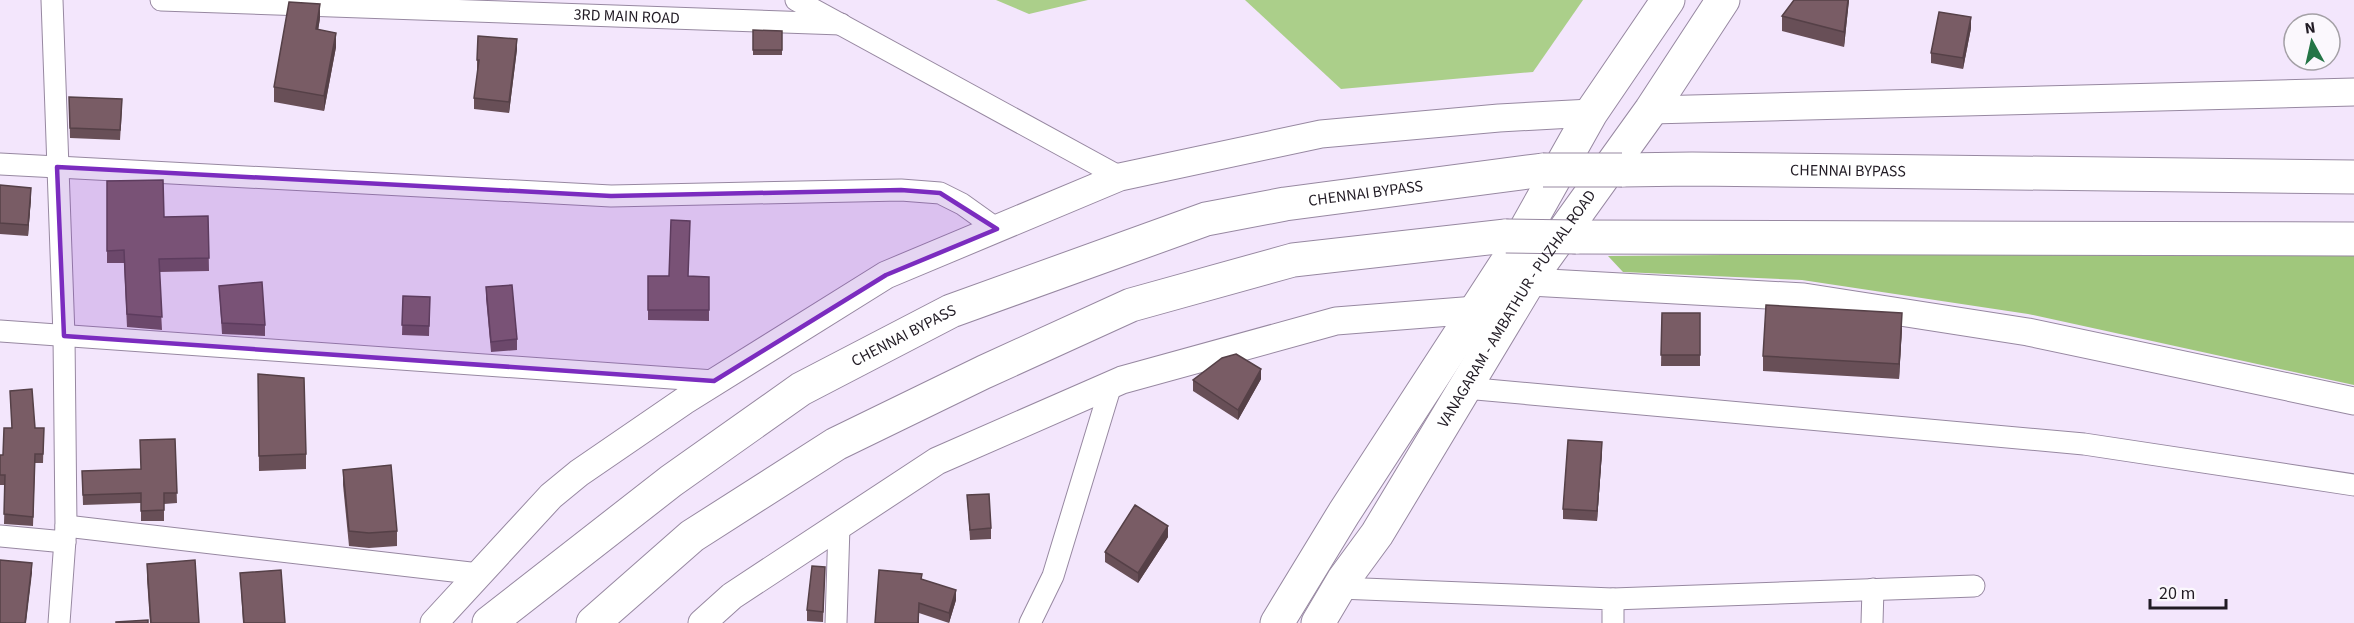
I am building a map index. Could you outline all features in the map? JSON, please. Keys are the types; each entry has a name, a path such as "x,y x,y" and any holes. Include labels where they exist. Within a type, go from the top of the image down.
{"main road":[{"path":"1277,623 1344,513 1509,259 1591,113 1668,0"},
{"name":"VANAGARAM - AMBATHUR - PUZHAL ROAD","path":"1318,623 1339,588 1377,534 1530,282 1651,110 1723,0"},
{"name":"CHENNAI BYPASS","path":"489,623 671,481 801,389 951,310 1206,219 1285,204 1528,170 1692,169 2354,177"},
{"path":"593,623 692,536 836,444 984,372 1131,305 1293,260 1506,236 2354,238"}],"street":[{"path":"52,0 64,336 66,534 59,623"},
{"name":"3RD MAIN ROAD","path":"160,0 841,24"},
{"path":"796,0 1120,177"},
{"path":"1651,110 2354,92"},
{"path":"434,623 551,495 579,473 714,381 886,275 1120,177 1322,134 1500,118 1591,113"},
{"path":"0,164 611,196 901,190 940,193 962,204 997,228"},
{"path":"1530,282 1804,297 2028,332 2354,400"},
{"path":"702,623 732,596 937,461 1122,380 1336,321 1476,310 1511,312"},
{"path":"0,331 714,381"},
{"path":"1030,623 1053,576 1111,385"},
{"path":"1465,388 2085,444 2354,485"},
{"path":"836,623 839,526"},
{"path":"0,536 66,534 479,574"},
{"path":"1339,588 1612,600 1974,586"},
{"path":"1872,623 1873,589"},
{"path":"1612,600 1613,623"}],"highlighted area":[{"path":"57,167 611,196 901,190 940,193 997,229 886,275 714,381 64,336"}],"green space":[{"path":"996,0 1088,0 1029,14"},
{"path":"1245,0 1583,0 1533,72 1341,89"},
{"path":"1849,254 2354,256 2354,385 2028,314 1802,280 1623,272 1608,256"}],"building":[{"path":"1794,0 1848,0 1844,32 1782,16"},
{"path":"289,2 320,4 316,29 336,33 324,96 274,87"},
{"path":"1939,12 1971,17 1963,58 1931,53"},
{"path":"753,30 782,31 782,50 753,50"},
{"path":"478,36 517,39 509,102 474,98 479,60 477,60"},
{"path":"69,97 122,99 120,130 70,128"},
{"path":"163,180 164,217 208,216 209,258 159,259 162,317 127,314 124,250 107,251 107,181"},
{"path":"0,185 31,188 28,225 0,223"},
{"path":"671,220 690,221 688,276 709,277 709,310 648,310 648,276 669,276"},
{"path":"262,282 265,325 222,323 219,286"},
{"path":"512,285 517,339 491,342 486,287"},
{"path":"403,296 430,297 429,326 402,325"},
{"path":"1766,305 1902,313 1899,364 1763,356"},
{"path":"1662,313 1700,313 1700,355 1661,355"},
{"path":"1236,354 1261,369 1238,410 1193,380 1222,358"},
{"path":"258,374 304,378 306,454 259,456"},
{"path":"32,389 35,428 44,428 43,454 35,454 33,517 4,514 5,475 0,475 0,455 3,455 4,428 12,428 10,391"},
{"path":"175,439 177,493 164,493 164,510 141,511 141,493 83,495 82,471 141,469 140,440"},
{"path":"1568,440 1602,442 1597,511 1563,509"},
{"path":"391,465 397,531 369,533 349,531 343,470"},
{"path":"989,494 991,528 970,530 967,495"},
{"path":"1135,505 1168,526 1138,573 1105,552"},
{"path":"0,560 32,563 25,623 0,623"},
{"path":"195,560 199,623 151,623 147,564"},
{"path":"812,566 825,567 823,612 807,610"},
{"path":"281,570 285,623 244,623 240,573"},
{"path":"879,570 922,574 921,579 956,590 949,613 919,603 918,623 875,623"},
{"path":"148,620 148,623 116,623 116,622"}]}
